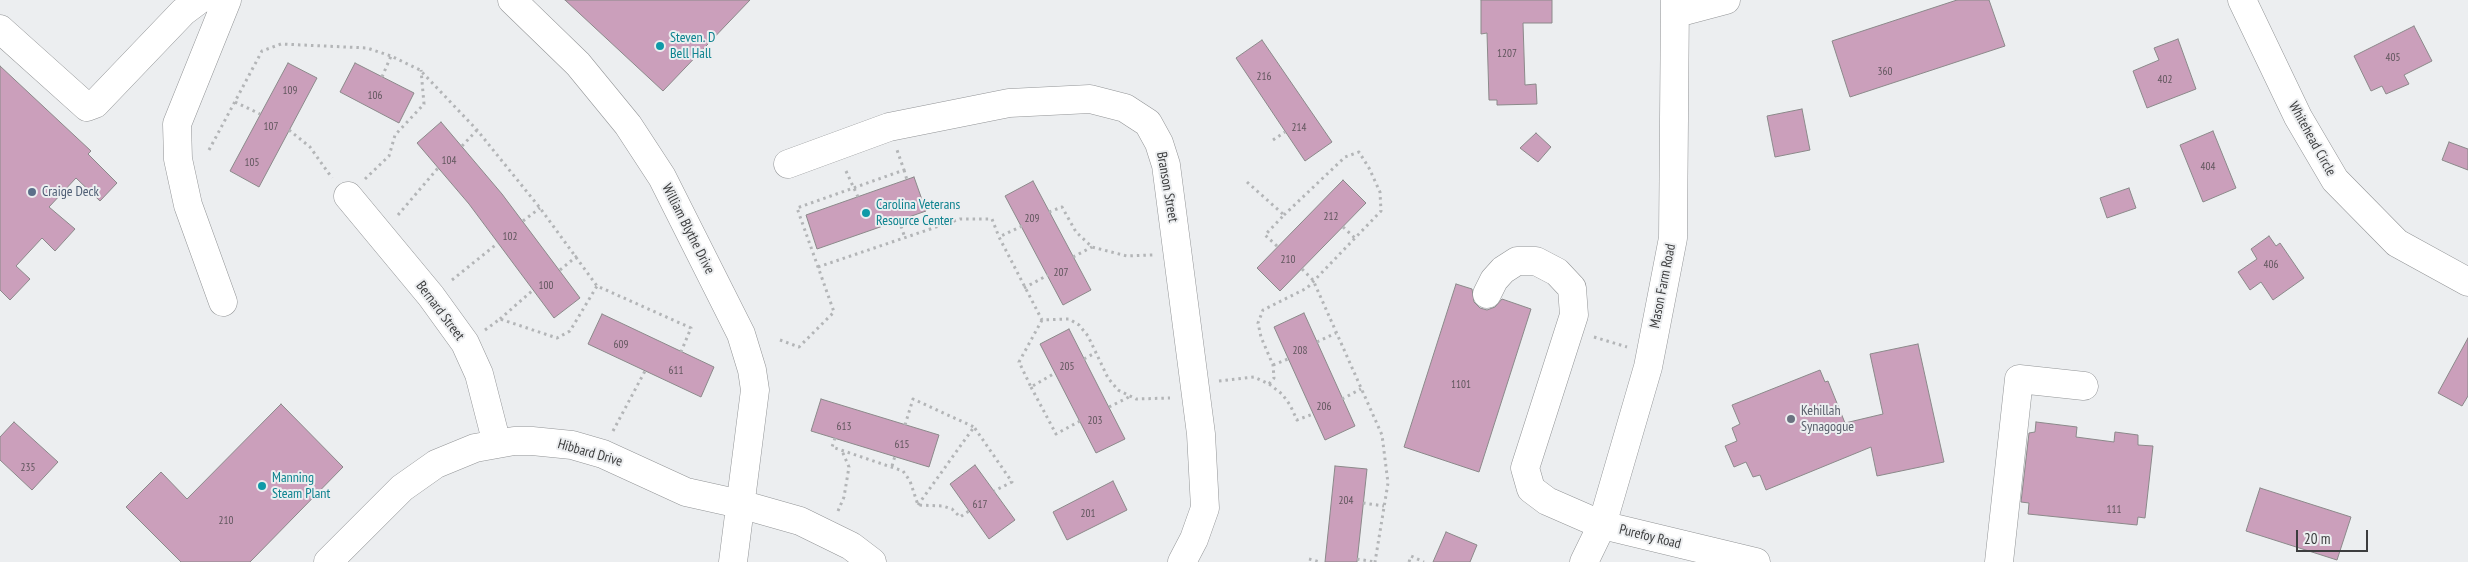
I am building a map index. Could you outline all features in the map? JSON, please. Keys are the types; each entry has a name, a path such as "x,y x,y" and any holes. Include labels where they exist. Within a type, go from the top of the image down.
{"street":[{"path":"0,29 86,107 95,104 183,12 199,0"},
{"path":"223,302 188,205 178,159 177,124 227,0"},
{"name":"William Blythe Drive","path":"512,0 578,64 628,125 662,178 741,334 752,370 755,390 733,562"},
{"path":"1676,6 1726,0"},
{"name":"Whitehead Circle","path":"2242,0 2298,117 2336,180 2396,243 2468,282"},
{"name":"Mason Farm Road","path":"1584,562 1602,525 1648,367 1673,238 1676,6"},
{"name":"Branson Street","path":"788,164 889,127 1009,103 1090,99 1126,108 1148,124 1159,143 1166,166 1201,434 1204,508 1194,539 1182,562"},
{"name":"Bernard Street","path":"348,196 431,296 466,343 479,374 497,444"},
{"name":"Purefoy Road","path":"1487,294 1502,270 1517,261 1536,261 1557,272 1572,288 1574,315 1525,468 1530,488 1547,501 1602,525 1756,562"},
{"path":"1999,562 2019,379 2084,386"},
{"name":"Hibbard Drive","path":"328,562 386,504 419,475 456,454 514,441 572,445 603,454 686,492 740,504 800,521 829,533 852,546 872,562"}],"path":[{"path":"209,150 262,52 281,44 366,48 391,56 420,70 477,130 577,256 597,286 691,328 681,352"},
{"path":"382,77 391,56"},
{"path":"289,130 310,147 327,172 348,196 389,156 395,135 424,104 420,70"},
{"path":"235,102 260,114"},
{"path":"889,127 907,180"},
{"path":"462,146 477,130"},
{"path":"1273,140 1286,132"},
{"path":"1269,384 1274,378 1273,365 1261,336 1258,323 1263,310 1308,288 1313,280 1356,239 1381,211 1380,192 1359,152 1345,157 1265,235 1278,247"},
{"path":"380,236 438,168"},
{"path":"780,340 799,347 834,312 797,208 904,170"},
{"path":"1246,182 1284,215"},
{"path":"1049,212 1062,206 1076,232 1092,247 1127,256 1178,253"},
{"path":"523,221 540,208"},
{"path":"818,267 960,219 992,219 1024,288 1042,320"},
{"path":"899,220 905,238"},
{"path":"999,237 1022,226"},
{"path":"1343,227 1356,239"},
{"path":"431,296 498,243"},
{"path":"1073,257 1092,247"},
{"path":"560,270 577,256"},
{"path":"1302,269 1313,280 1382,435 1388,484 1375,562 1357,559"},
{"path":"1024,288 1048,276"},
{"path":"500,319 557,338 570,331 597,286"},
{"path":"466,343 500,319 533,290"},
{"path":"1042,320 1069,319 1079,325 1088,336 1108,378 1118,390 1136,399 1195,390 1254,377 1269,384 1282,394 1297,420 1313,414"},
{"path":"1042,320 1019,362 1056,434 1080,421"},
{"path":"1570,330 1630,348"},
{"path":"1317,342 1336,333"},
{"path":"1084,359 1095,354"},
{"path":"1273,365 1288,359"},
{"path":"603,454 645,371"},
{"path":"1031,386 1055,373"},
{"path":"1342,399 1361,389"},
{"path":"1109,407 1130,396"},
{"path":"905,425 913,399 974,427 1012,482 994,491"},
{"path":"918,505 974,427"},
{"path":"835,438 832,447 903,471 910,481 918,505"},
{"path":"829,533 848,481 849,467 841,450"},
{"path":"892,466 895,456"},
{"path":"1363,503 1384,506"},
{"path":"918,505 943,506 952,510 960,517 969,511"},
{"path":"1409,562 1411,556 1424,562"},
{"path":"1309,559 1320,562"}],"building":[{"name":"Steven. D Bell Hall","path":"565,0 750,0 663,91"},
{"path":"1481,0 1552,0 1552,23 1523,23 1525,85 1536,84 1537,104 1497,105 1497,100 1489,100 1487,33 1481,34"},
{"path":"1957,0 1989,0 2005,46 1850,97 1832,41"},
{"path":"2414,26 2432,61 2404,75 2409,84 2386,94 2382,86 2371,91 2354,56"},
{"path":"2178,39 2196,89 2147,108 2133,71 2159,60 2154,48"},
{"path":"1262,40 1332,142 1305,161 1236,58"},
{"path":"288,63 317,78 259,187 230,171"},
{"path":"355,63 414,93 399,123 340,92"},
{"name":"Craige Deck","path":"0,66 91,151 88,154 117,183 100,201 76,178 49,207 75,229 55,251 42,238 16,266 30,279 10,300 0,290"},
{"path":"1802,109 1810,150 1775,157 1767,116"},
{"path":"441,122 502,194 580,298 554,318 469,204 417,143"},
{"path":"2213,131 2236,188 2203,202 2180,145"},
{"path":"1536,133 1551,147 1538,162 1520,148"},
{"path":"2449,142 2468,149 2468,170 2442,160"},
{"name":"Carolina Veterans Resource Center","path":"914,177 926,211 817,249 806,215"},
{"path":"1343,180 1366,203 1280,291 1257,268"},
{"path":"1033,181 1091,290 1063,305 1005,196"},
{"path":"2129,188 2136,208 2107,218 2100,198"},
{"path":"2269,236 2276,246 2280,243 2304,278 2273,300 2261,282 2250,290 2238,272 2257,259 2251,249"},
{"path":"1456,284 1472,289 1474,302 1480,308 1487,310 1495,307 1502,299 1531,309 1479,472 1404,447"},
{"path":"1304,313 1355,426 1325,440 1274,327"},
{"path":"602,314 714,367 701,397 588,344"},
{"path":"1069,329 1125,439 1096,453 1040,344"},
{"path":"2468,338 2468,396 2462,406 2438,393"},
{"name":"Kehillah Synagogue","path":"1918,344 1944,462 1877,476 1871,447 1766,490 1760,475 1753,477 1746,462 1734,467 1725,446 1737,441 1732,428 1740,424 1732,405 1820,370 1825,382 1828,381 1845,423 1883,414 1870,354"},
{"path":"821,399 939,435 929,467 811,431"},
{"name":"Manning Steam Plant","path":"281,404 343,467 250,562 181,562 126,507 161,472 187,499"},
{"path":"14,422 58,462 32,490 0,460 0,437"},
{"path":"2036,422 2077,427 2076,437 2114,442 2115,432 2138,435 2138,445 2153,446 2145,518 2138,517 2137,525 2028,514 2029,503 2021,502 2029,433 2035,432"},
{"path":"975,465 1015,520 989,539 950,484"},
{"path":"1335,466 1367,469 1357,562 1325,562"},
{"path":"1113,481 1127,510 1067,540 1053,512"},
{"path":"2260,488 2351,517 2337,560 2246,531"},
{"path":"1446,532 1477,545 1470,562 1433,562"}],"place":[{"name":"Steven. D Bell Hall","path":"660,46"},
{"name":"Craige Deck","path":"32,192"},
{"name":"Carolina Veterans Resource Center","path":"866,213"},
{"name":"Kehillah Synagogue","path":"1791,419"},
{"name":"Manning Steam Plant","path":"262,486"}]}
